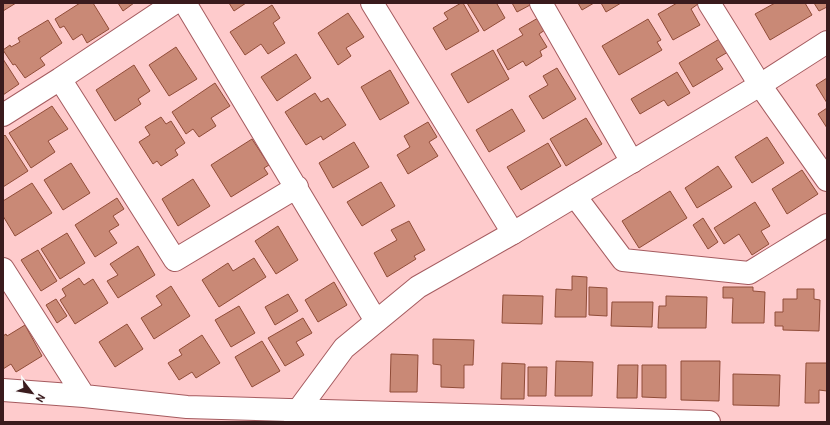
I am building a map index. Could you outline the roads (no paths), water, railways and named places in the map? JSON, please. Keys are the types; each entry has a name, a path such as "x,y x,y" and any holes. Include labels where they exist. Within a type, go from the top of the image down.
{"street":[{"path":"3,114 60,79 174,3"},
{"path":"185,3 297,187 376,321"},
{"path":"372,3 513,233"},
{"path":"541,3 632,162"},
{"path":"709,3 760,85 827,180"},
{"path":"297,416 299,409 344,348 418,287 513,233 632,162 760,85 827,42"},
{"path":"60,79 175,260 297,187"},
{"path":"575,196 623,260 749,273 827,225"},
{"path":"3,269 84,396"},
{"path":"3,390 297,416 708,422"}]}
